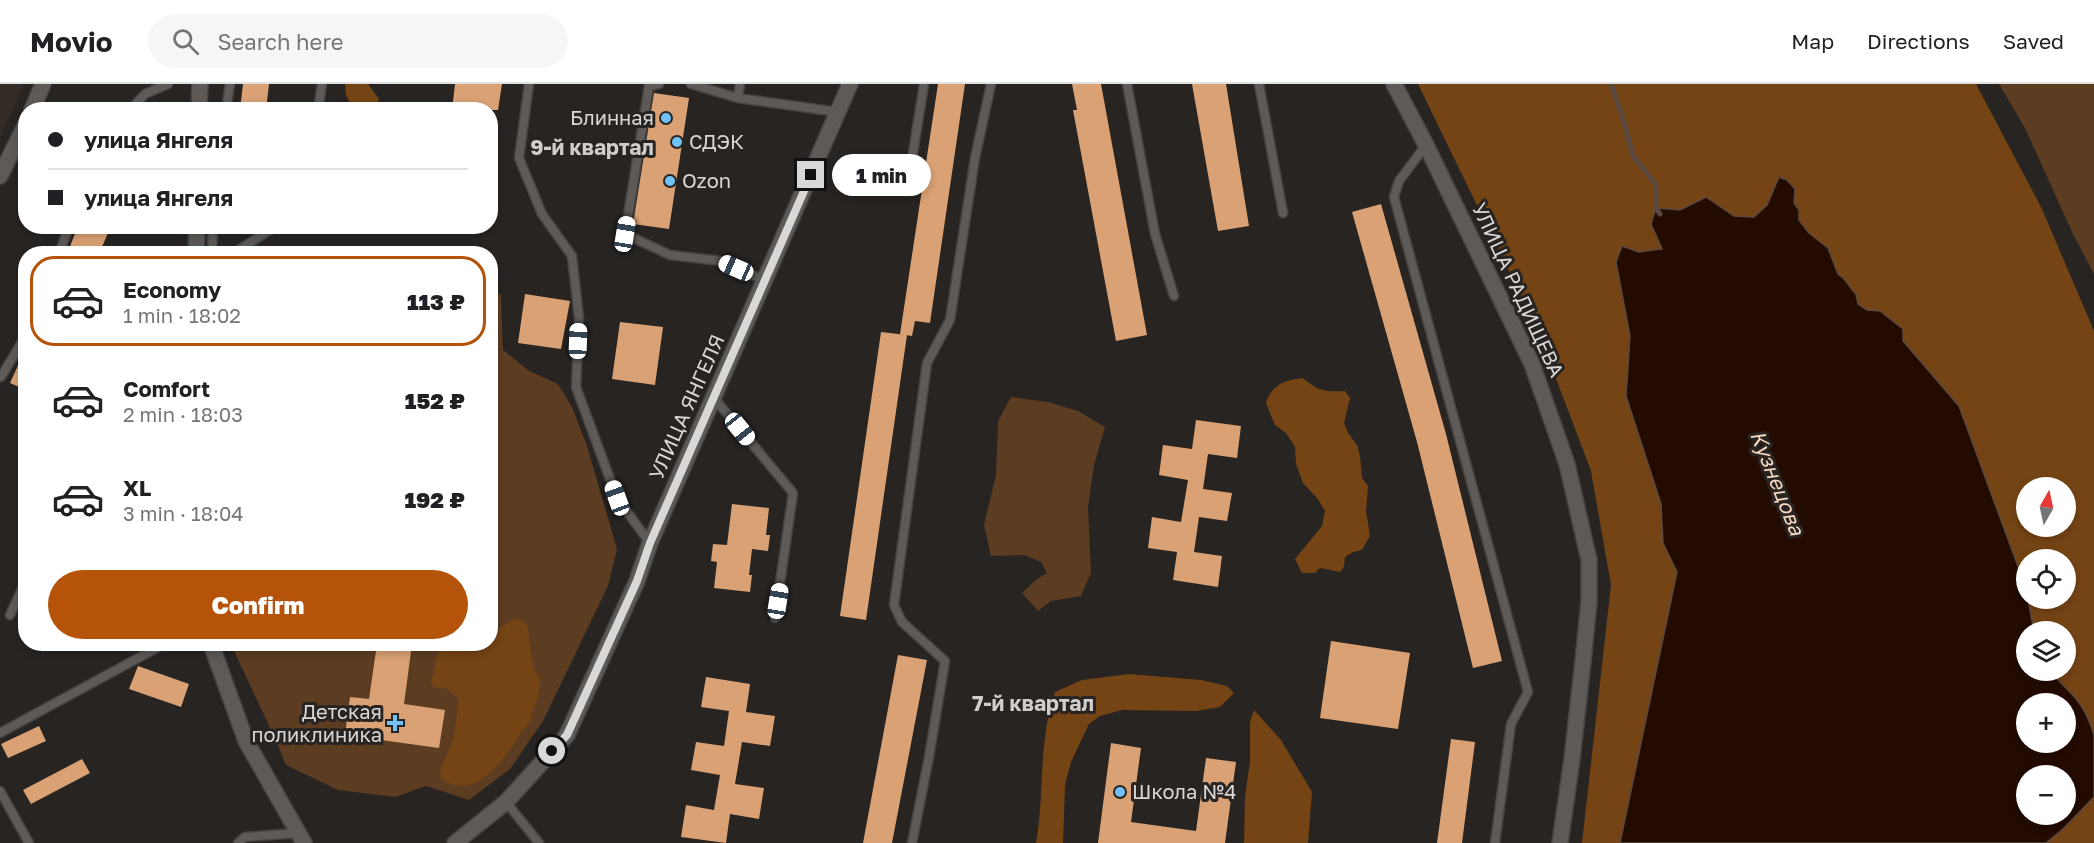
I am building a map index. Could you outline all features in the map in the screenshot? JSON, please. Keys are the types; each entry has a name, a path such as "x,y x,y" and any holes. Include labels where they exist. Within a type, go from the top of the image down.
{"street":[{"path":"36,102 44,84"},
{"path":"199,102 200,84"},
{"name":"УЛИЦА ЯНГЕЛЯ","path":"455,843 506,802 567,735 637,581 650,543 766,282 850,84"},
{"name":"УЛИЦА РАДИЩЕВА","path":"1394,84 1532,363 1567,464 1588,560 1589,601 1572,759 1560,843"},
{"path":"0,176 18,140"},
{"path":"214,651 246,741 301,838"}],"lane":[{"path":"138,102 145,94 168,84"},
{"path":"227,102 230,84"},
{"path":"319,102 322,84"},
{"path":"529,84 519,158 542,214 572,256 579,318 576,387 617,498 650,543"},
{"path":"659,84 649,86 625,234 670,255 721,261 766,282"},
{"path":"691,84 738,98 838,112"},
{"path":"738,98 740,84"},
{"path":"907,191 924,84"},
{"path":"912,843 945,661 902,622 894,605 927,363 950,320 975,158 991,84"},
{"path":"1126,84 1155,234 1174,296"},
{"path":"1259,84 1283,213"},
{"path":"1426,145 1399,181 1394,197 1528,692 1511,724 1496,843"},
{"path":"245,246 264,234"},
{"path":"2,377 18,349"},
{"path":"714,398 793,493 775,618"},
{"path":"10,615 18,598"},
{"path":"0,733 151,651"},
{"path":"0,791 29,843"},
{"path":"506,802 539,843"},
{"path":"238,843 245,837 301,838"}],"shaded area":[{"path":"0,84 24,84 0,138"},
{"path":"345,84 368,84 379,99 378,102 350,102"},
{"path":"1418,84 1976,84 2042,209 2094,331 2094,843 1582,843 1611,585 1591,471 1538,331"},
{"path":"1999,84 2094,84 2094,274 2073,234 2025,128"},
{"path":"498,294 501,294 503,350 529,371 558,384 572,407 587,446 617,549 608,586 543,721 510,769 469,800 426,786 395,797 338,790 286,765 235,651 498,651"},
{"path":"1303,378 1322,390 1345,391 1350,398 1344,423 1357,445 1362,478 1368,486 1366,511 1370,536 1362,550 1345,557 1344,567 1340,572 1320,568 1315,573 1302,573 1295,559 1322,526 1325,511 1303,483 1296,464 1295,447 1286,433 1275,425 1266,403 1272,391 1280,384"},
{"path":"1011,397 1048,402 1078,411 1105,427 1094,465 1088,507 1091,573 1081,596 1051,601 1038,611 1022,593 1047,573 1041,562 1024,555 991,556 984,525 996,475 998,421"},
{"path":"516,618 527,624 533,665 540,682 538,696 529,723 498,766 478,782 455,785 442,780 440,772 454,737 459,699 447,689 434,687 431,683 438,652 498,651 498,629"},
{"path":"1129,674 1201,680 1227,686 1234,693 1220,707 1196,711 1122,710 1100,716 1089,724 1071,762 1065,785 1063,843 1036,843 1043,754 1055,692 1082,680"},
{"path":"1254,710 1281,740 1312,792 1308,843 1244,843 1245,797 1250,761 1250,722"}],"water":[{"path":"1779,177 1787,180 1795,189 1794,203 1799,210 1799,220 1809,233 1828,248 1838,274 1856,294 1858,304 1867,310 1880,311 1903,329 1903,341 1959,406 2016,561 2016,609 2030,609 2032,621 2016,621 2016,681 2059,681 2071,693 2016,693 2016,753 2076,753 2076,699 2094,735 2094,797 2076,816 2076,765 2016,765 2016,825 2067,825 2046,843 1620,843 1677,572 1663,543 1661,504 1626,396 1630,336 1616,262 1622,246 1639,252 1662,249 1651,224 1656,208 1680,210 1706,197 1734,216 1754,217 1767,205"}],"building":[{"path":"243,84 269,84 267,102 241,102"},
{"path":"455,84 502,84 498,110 498,102 453,102"},
{"path":"938,84 965,84 930,323 915,321 912,336 900,334"},
{"path":"1072,84 1101,84 1147,335 1116,341 1073,110 1077,110"},
{"path":"1192,84 1226,84 1249,226 1218,231"},
{"path":"654,93 689,98 669,229 633,224"},
{"path":"1381,204 1446,434 1502,661 1473,668 1417,442 1352,212"},
{"path":"75,234 108,234 102,246 70,246"},
{"path":"525,294 570,301 561,349 518,343"},
{"path":"620,322 663,327 655,385 612,379"},
{"path":"881,332 907,335 866,620 840,616"},
{"path":"18,366 18,386 10,383"},
{"path":"1196,420 1241,426 1237,458 1208,454 1203,489 1232,493 1227,521 1199,517 1194,552 1222,556 1218,587 1173,580 1177,552 1148,548 1152,517 1181,522 1188,480 1159,475 1163,445 1192,449"},
{"path":"732,504 769,508 766,535 770,535 768,551 752,549 750,592 714,588 717,562 711,561 713,544 727,545"},
{"path":"1331,641 1410,653 1398,729 1320,718"},
{"name":"Детская поликлиника","path":"376,651 411,651 404,704 445,710 439,748 345,735 350,697 369,699"},
{"path":"898,655 927,660 892,843 863,843"},
{"path":"138,666 189,684 181,707 129,689"},
{"path":"706,677 750,684 746,712 775,716 770,746 742,742 735,784 764,788 759,819 730,814 726,843 681,837 686,805 714,810 720,775 691,770 696,742 724,746 729,711 701,707"},
{"path":"39,726 46,741 8,758 1,744"},
{"path":"1451,739 1475,742 1462,843 1437,843"},
{"name":"Школа №4","path":"1111,743 1141,748 1131,822 1196,831 1206,758 1236,762 1225,843 1098,843"},
{"path":"82,759 90,773 31,804 23,790"}],"waterway":[{"name":"Кузнецова","path":"1611,84 1633,156 1656,185 1656,208 1660,214"}],"place":[{"name":"Блинная","path":"666,118"},
{"name":"СДЭК","path":"677,142"},
{"name":"Ozon","path":"670,181"},
{"name":"Детская поликлиника","path":"395,723"},
{"name":"Школа №4","path":"1120,792"}],"district":[{"name":"9-й квартал","path":"592,148"},
{"name":"7-й квартал","path":"1033,704"}],"route":[{"path":"552,751 567,735 604,656 637,581 650,543 811,175"}]}
